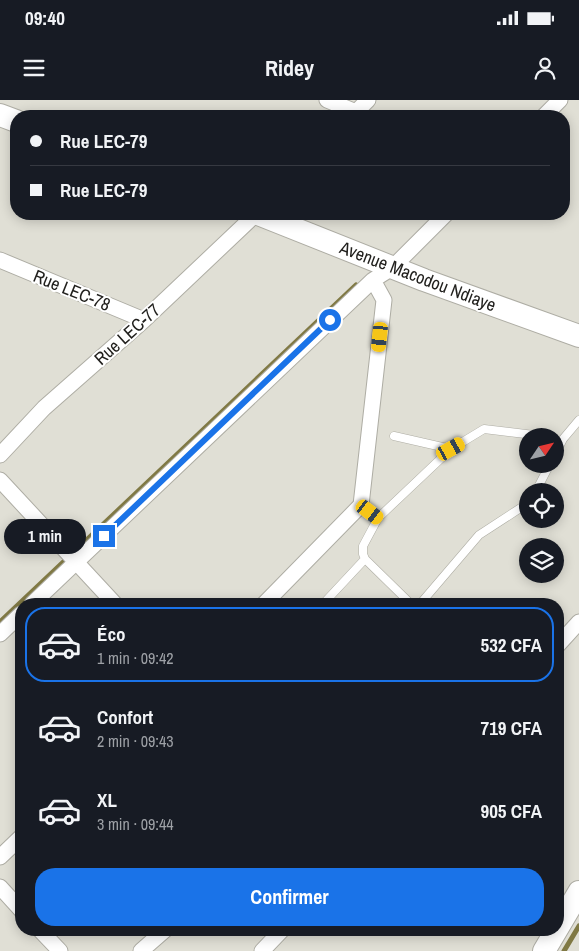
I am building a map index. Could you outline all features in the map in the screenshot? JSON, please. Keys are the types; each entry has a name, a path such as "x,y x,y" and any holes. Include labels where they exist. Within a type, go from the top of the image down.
{"street":[{"path":"327,100 346,110"},
{"path":"358,110 368,100"},
{"path":"550,110 560,100"},
{"name":"Rue LEC-77","path":"0,455 44,408 144,320 251,220"},
{"name":"Avenue Macodou Ndiaye","path":"272,220 392,268 579,336"},
{"path":"38,598 373,280 392,268 440,220"},
{"name":"Rue LEC-78","path":"1,262 144,320"},
{"path":"270,598 361,505 384,300 373,280"},
{"path":"0,480 109,598"},
{"path":"0,634 15,620"},
{"path":"564,638 579,622"},
{"path":"0,857 15,843"},
{"path":"0,887 15,903"},
{"path":"564,917 579,892"},
{"path":"46,936 60,951"},
{"path":"141,951 158,936"},
{"path":"262,951 276,936"},
{"path":"544,951 553,936"}],"lane":[{"path":"564,434 579,420"},
{"path":"405,598 365,559 363,554 363,546 378,518 451,449 484,429 519,433"},
{"path":"394,436 451,449"},
{"path":"361,505 378,518"},
{"path":"425,598 479,535 519,510"},
{"path":"329,598 365,559"}],"waterway":[{"path":"25,598 356,285"},
{"path":"0,622 15,608"},
{"path":"564,951 579,926"}],"route":[{"path":"104,536 330,320"}]}
